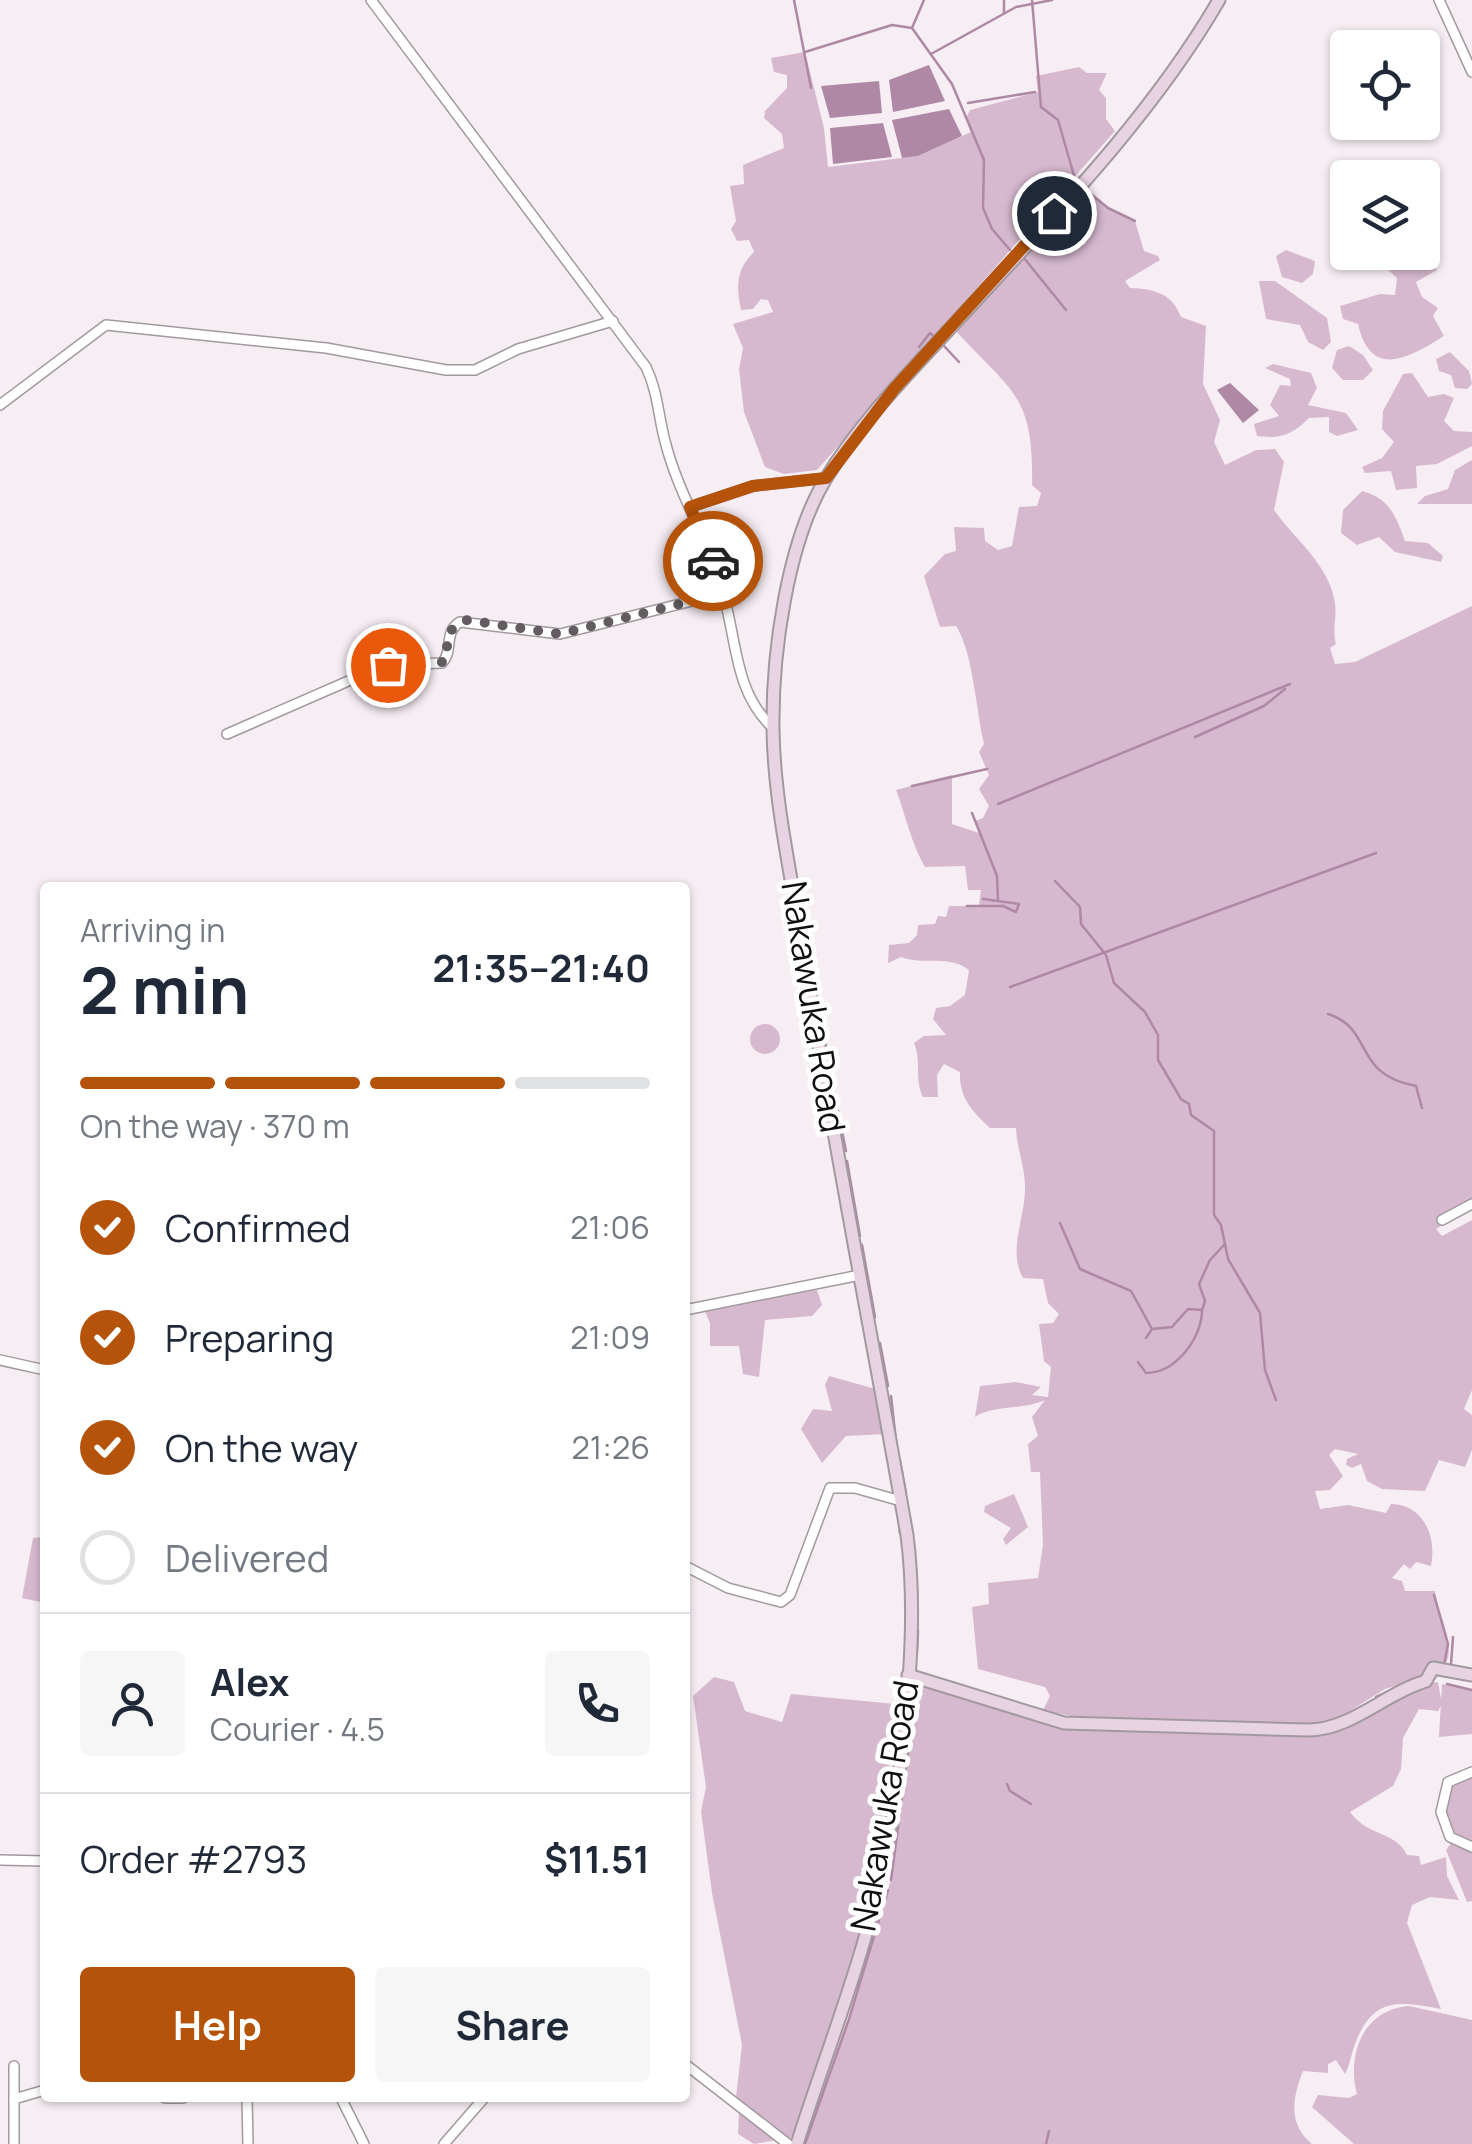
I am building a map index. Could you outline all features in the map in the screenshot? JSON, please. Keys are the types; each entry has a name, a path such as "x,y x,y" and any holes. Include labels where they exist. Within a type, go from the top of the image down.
{"main road":[{"name":"Nakawuka Road","path":"797,2144 866,1934 887,1836 908,1675 911,1566 821,1070 773,728 780,637 796,557 826,478 884,402 1143,109 1219,0"},
{"path":"908,1675 1064,1723 1316,1730 1340,1724 1394,1692 1426,1681 1433,1668 1472,1675"}],"street":[{"path":"371,0 613,321 656,388 665,442 702,528 724,593 740,676 760,716 773,728"},
{"path":"1439,0 1472,72"},
{"path":"0,405 106,325 326,348 446,370 475,370 518,349 613,321"},
{"path":"690,507 753,486 826,478"},
{"path":"227,734 385,666 442,663 447,658 450,631 460,622 480,621 560,634 724,593"},
{"path":"1442,1220 1472,1204"},
{"path":"690,1309 860,1275"},
{"path":"0,1360 40,1369"},
{"path":"690,1569 728,1588 772,1603 782,1602 790,1595 830,1488 845,1486 901,1501"},
{"path":"1472,1772 1448,1782 1441,1812 1450,1837 1472,1847"},
{"path":"0,1860 40,1861"},
{"path":"14,2066 14,2144"},
{"path":"690,2068 788,2144"},
{"path":"14,2099 40,2091"},
{"path":"246,2102 248,2144"},
{"path":"343,2102 364,2144"},
{"path":"444,2144 481,2102"}],"shaded area":[{"path":"805,52 824,128 828,167 918,156 971,132 966,118 970,110 1038,92 1036,76 1079,67 1087,73 1107,73 1099,90 1106,98 1106,119 1115,131 817,470 784,474 765,467 744,412 739,369 743,348 733,324 773,312 768,300 761,299 753,309 741,310 739,279 754,252 749,240 737,241 731,229 736,221 730,186 744,184 743,165 784,148 782,134 764,118 765,111 787,88 787,75 774,72 771,58"},
{"path":"929,65 945,101 893,112 889,80"},
{"path":"879,81 882,113 830,118 821,86"},
{"path":"949,109 962,136 918,156 902,158 892,120"},
{"path":"883,123 892,157 833,164 830,128"},
{"path":"1086,190 1108,208 1135,221 1144,251 1160,260 1125,281 1130,288 1161,294 1173,302 1181,317 1206,326 1203,384 1220,420 1214,442 1225,465 1256,450 1275,449 1284,462 1274,510 1319,565 1332,589 1336,644 1330,648 1335,664 1355,662 1472,606 1472,1208 1436,1229 1442,1236 1472,1220 1472,1390 1464,1409 1472,1415 1472,1450 1465,1467 1439,1460 1425,1491 1382,1489 1367,1481 1361,1464 1352,1468 1346,1465 1347,1459 1358,1454 1335,1449 1329,1455 1343,1476 1330,1490 1315,1491 1320,1509 1348,1505 1386,1513 1391,1504 1420,1516 1430,1534 1431,1566 1416,1562 1410,1569 1404,1564 1392,1578 1402,1581 1405,1591 1435,1591 1447,1635 1448,1657 1437,1674 1385,1689 1334,1721 1319,1725 1071,1716 1043,1710 1050,1696 1045,1687 978,1669 972,1607 989,1604 988,1583 1038,1578 1043,1545 1040,1472 1031,1472 1028,1444 1038,1436 1032,1417 1045,1400 975,1417 980,1386 1016,1382 1041,1387 1032,1395 1048,1397 1051,1367 1044,1361 1039,1324 1053,1323 1059,1314 1048,1303 1043,1279 1023,1278 1019,1268 1017,1247 1025,1183 1016,1128 990,1128 968,1103 960,1072 944,1064 937,1075 938,1097 923,1097 920,1090 914,1043 924,1036 946,1035 933,1019 936,1008 950,1006 965,995 969,970 952,962 901,957 888,963 889,945 909,943 917,935 918,925 935,924 938,916 946,917 949,906 979,906 981,890 968,890 965,866 925,867 896,790 952,775 952,824 979,833 975,821 983,818 989,806 979,789 989,775 979,752 984,744 966,651 956,626 940,627 924,576 945,554 956,551 954,527 984,528 985,541 998,550 1012,546 1019,507 1037,506 1041,493 1032,485 1029,431 1015,396 955,330"},
{"path":"1286,250 1315,261 1313,274 1302,283 1282,277 1276,256"},
{"path":"1388,270 1437,270 1416,282 1422,297 1438,308 1433,316 1444,336 1405,356 1382,358 1364,342 1358,324 1343,319 1340,306 1380,294 1395,295 1397,278"},
{"path":"1259,281 1275,281 1327,318 1331,342 1323,350 1308,342 1300,325 1266,319"},
{"path":"1349,346 1363,355 1373,370 1363,380 1343,380 1332,368 1337,350"},
{"path":"1450,352 1469,371 1472,384 1467,389 1455,388 1451,375 1439,371 1436,359"},
{"path":"1273,364 1311,373 1317,388 1308,405 1346,413 1358,430 1337,436 1329,432 1329,417 1309,418 1286,434 1257,436 1254,424 1279,416 1270,405 1280,385 1291,386 1290,379 1265,368"},
{"path":"1412,373 1428,397 1444,394 1454,398 1444,421 1454,431 1472,432 1472,446 1437,464 1416,466 1417,488 1396,490 1391,471 1365,473 1362,467 1382,458 1394,442 1382,429 1383,411 1403,374"},
{"path":"1230,383 1259,410 1243,423 1217,390"},
{"path":"1472,460 1472,504 1417,504 1425,496 1448,489 1455,470"},
{"path":"1362,491 1379,498 1390,509 1405,541 1428,543 1443,556 1441,562 1395,552 1379,537 1357,545 1341,533 1343,510"},
{"path":"765,1024 775,1029 780,1039 775,1049 765,1054 755,1049 750,1039 755,1029"},
{"path":"817,1290 822,1305 812,1316 765,1320 759,1377 743,1374 739,1346 710,1346 710,1323 703,1307"},
{"path":"829,1376 879,1390 886,1434 846,1436 822,1463 801,1429 813,1409 832,1411 825,1385"},
{"path":"1014,1494 1028,1527 1006,1545 1003,1539 1011,1528 984,1512 985,1506"},
{"path":"40,1537 40,1602 22,1598 33,1538"},
{"path":"714,1677 734,1682 745,1711 782,1722 791,1694 895,1704 898,1710 876,1867 847,1984 794,2137 754,2144 738,2134 739,2111 750,2109 736,2097 742,2045 712,1893 701,1811 706,1787 693,1696"},
{"path":"1438,1682 1442,1704 1438,1711 1419,1709 1403,1738 1401,1769 1393,1786 1350,1812 1365,1826 1396,1842 1407,1855 1419,1856 1421,1865 1446,1857 1447,1876 1459,1900 1430,1897 1412,1905 1407,1923 1441,2009 1400,2004 1379,2010 1362,2029 1345,2074 1336,2060 1328,2064 1328,2073 1303,2071 1294,2110 1299,2128 1312,2144 805,2144 849,2019 891,1880 916,1684 956,1692 1072,1728 1306,1735 1417,1686"},
{"path":"1442,1684 1472,1689 1472,1734 1439,1737"},
{"path":"1472,1773 1472,1844 1450,1826 1447,1803 1451,1783"},
{"path":"1453,1841 1472,1850 1472,1901 1467,1902 1446,1850"},
{"path":"1409,2006 1472,2020 1472,2144 1354,2144 1312,2107 1318,2095 1349,2098 1357,2094 1354,2065 1361,2038 1379,2016"}],"waterway":[{"path":"794,0 811,88"},
{"path":"924,0 912,28 952,84 984,160 983,208 992,229 1010,250"},
{"path":"1004,0 1004,13"},
{"path":"1032,0 1041,107 1058,120 1075,179"},
{"path":"931,54 1016,7 1052,0"},
{"path":"805,52 892,25 912,28"},
{"path":"968,103 1035,92"},
{"path":"1086,190 1108,208 1135,221"},
{"path":"1024,258 1066,310"},
{"path":"919,347 930,333 935,337"},
{"path":"944,346 959,362"},
{"path":"998,804 1290,684"},
{"path":"1195,737 1264,706 1285,689"},
{"path":"912,786 987,769"},
{"path":"972,813 997,876 998,900"},
{"path":"1010,987 1376,853"},
{"path":"1055,881 1080,907 1081,924 1106,955 1114,983 1145,1012 1158,1035 1158,1060 1181,1099 1189,1104 1191,1115 1214,1131 1214,1215 1221,1225 1228,1259 1260,1313 1265,1370 1276,1400"},
{"path":"967,906 1003,906 1016,912 1019,904 983,899"},
{"path":"812,961 818,990"},
{"path":"819,1002 826,1048"},
{"path":"1328,1014 1352,1030 1381,1072 1416,1086 1422,1108"},
{"path":"827,1057 846,1151"},
{"path":"847,1161 860,1236"},
{"path":"1060,1223 1080,1269 1131,1291 1152,1329"},
{"path":"862,1245 875,1317"},
{"path":"1146,1338 1152,1329 1172,1327 1188,1309 1202,1310 1205,1301 1199,1284 1210,1260 1224,1245"},
{"path":"1138,1362 1146,1373 1177,1360 1192,1342 1202,1310"},
{"path":"880,1343 888,1386"},
{"path":"891,1396 897,1450"},
{"path":"900,1461 906,1493"},
{"path":"899,1524 900,1534"},
{"path":"1434,1595 1448,1644 1444,1665"},
{"path":"917,1651 918,1631"},
{"path":"1451,1664 1453,1637"},
{"path":"1376,1697 1425,1675"},
{"path":"1447,1684 1472,1690"},
{"path":"891,1880 906,1766"},
{"path":"1007,1784 1010,1791 1031,1804"},
{"path":"805,2144 888,1890"},
{"path":"1046,2144 1049,2131"}],"way so far":[{"path":"388,665 444,662 450,631 466,620 560,634 724,593 713,561"}],"route":[{"path":"713,561 690,507 753,486 826,478 894,389 1054,213"}]}
